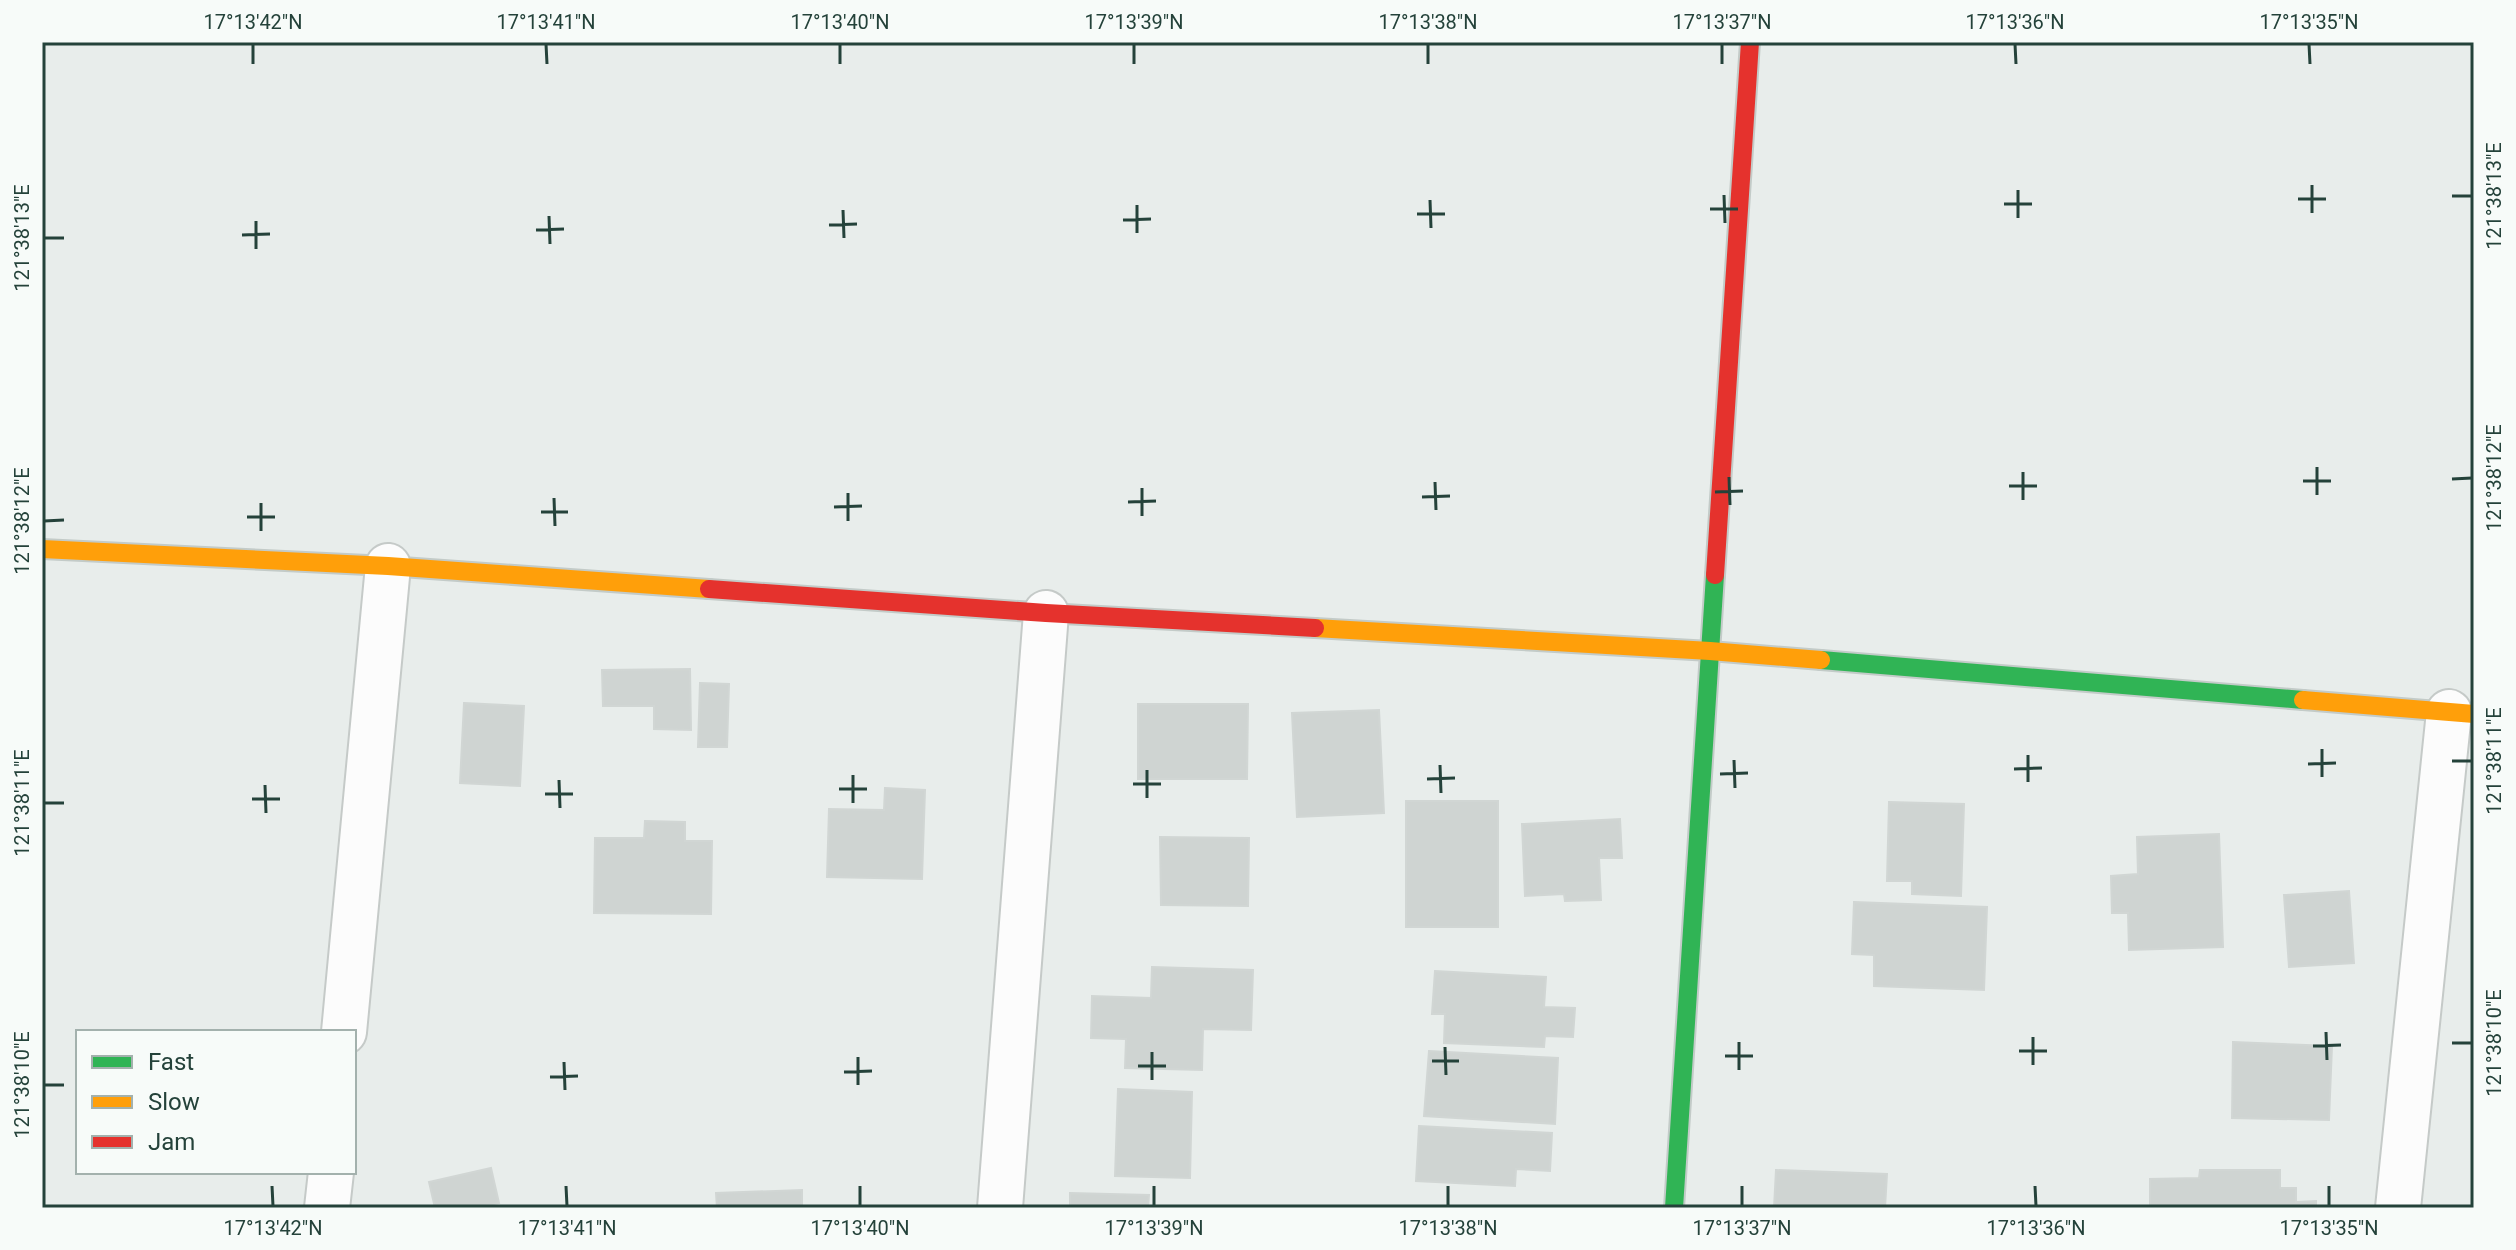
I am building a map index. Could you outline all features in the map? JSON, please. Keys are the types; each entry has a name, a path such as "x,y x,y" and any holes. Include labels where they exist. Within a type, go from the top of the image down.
{"street":[{"path":"1674,1208 1750,42"},
{"path":"42,549 388,566 1046,613 1710,651 2461,713 2398,1208"},
{"path":"344,1030 388,566"},
{"path":"1000,1208 1046,613"},
{"path":"327,1208 331,1174"}],"building":[{"path":"690,669 691,730 654,729 654,706 603,706 602,670"},
{"path":"700,683 729,684 727,747 698,747"},
{"path":"464,703 524,706 520,786 460,783"},
{"path":"1138,704 1248,704 1247,779 1138,779"},
{"path":"1379,710 1384,813 1297,817 1292,713"},
{"path":"885,788 925,790 922,879 827,877 829,809 884,810"},
{"path":"1406,801 1498,801 1498,927 1406,927"},
{"path":"1889,802 1964,804 1961,896 1912,894 1912,881 1887,881"},
{"path":"1620,819 1622,858 1599,858 1601,900 1565,901 1564,894 1525,896 1522,824"},
{"path":"645,821 685,822 685,841 712,841 711,914 594,913 595,838 644,838"},
{"path":"2219,834 2223,947 2129,950 2128,913 2112,913 2111,876 2138,874 2137,837"},
{"path":"1160,837 1249,838 1248,906 1161,905"},
{"path":"2349,891 2354,963 2289,967 2284,895"},
{"path":"1854,902 1987,907 1984,990 1874,986 1874,955 1852,954"},
{"path":"1152,967 1253,970 1251,1030 1203,1029 1202,1070 1125,1068 1126,1039 1091,1038 1092,996 1151,998"},
{"path":"1435,971 1546,977 1544,1007 1575,1008 1573,1037 1545,1036 1544,1047 1444,1043 1445,1014 1432,1014"},
{"path":"2233,1042 2332,1046 2329,1120 2232,1118"},
{"path":"1429,1051 1558,1058 1555,1124 1424,1116"},
{"path":"1118,1089 1192,1092 1190,1178 1115,1176"},
{"path":"1419,1126 1552,1133 1550,1171 1516,1169 1515,1186 1416,1181"},
{"path":"491,1168 499,1203 474,1208 435,1208 429,1182"},
{"path":"1776,1170 1887,1174 1885,1208 1774,1208"},
{"path":"2200,1170 2280,1170 2280,1188 2296,1188 2296,1202 2316,1201 2316,1208 2150,1208 2150,1179 2199,1178"},
{"path":"802,1190 802,1208 717,1208 716,1193"},
{"path":"1070,1193 1149,1195 1148,1208 1070,1208"}],"traffic: fast":[{"path":"1674,1208 1715,575"},
{"path":"1821,660 2303,700"}],"traffic: slow":[{"path":"42,549 388,566 709,589"},
{"path":"1315,628 1821,660"},
{"path":"2303,700 2474,714"}],"traffic: jam":[{"path":"1715,575 1750,42"},
{"path":"709,589 1315,628"}]}
